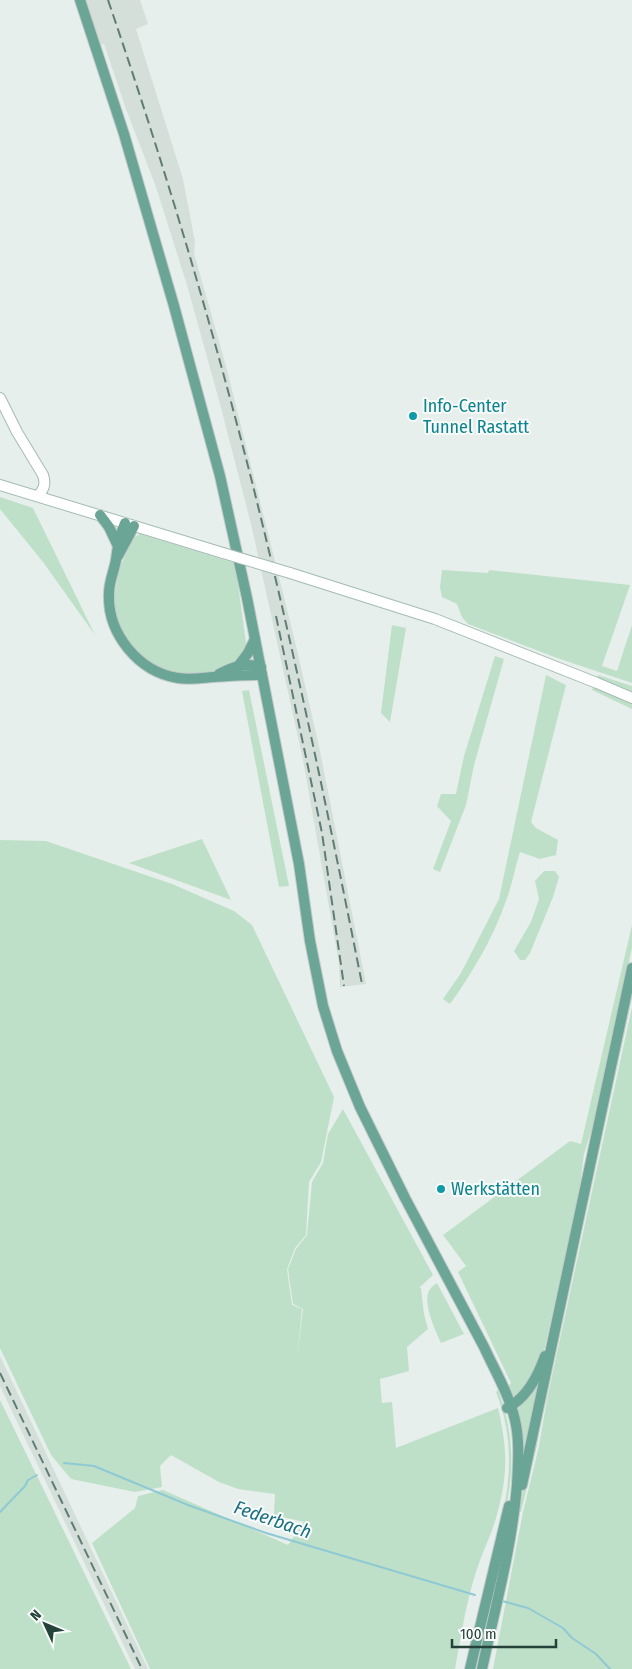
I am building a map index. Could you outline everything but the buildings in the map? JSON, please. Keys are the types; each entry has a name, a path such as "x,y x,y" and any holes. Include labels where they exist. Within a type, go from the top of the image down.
{"main road":[{"path":"80,0 124,134 174,306 220,476 262,671 300,864 310,942 322,1006 349,1084 364,1116 504,1387 518,1441 515,1510"},
{"path":"100,515 117,544"},
{"path":"129,524 110,579 109,595 111,614 123,642 132,654 144,664 160,673 178,678 197,679 262,671"},
{"path":"116,561 117,544 129,524"},
{"path":"239,666 255,639"},
{"path":"214,677 247,664 262,671"},
{"path":"482,1669 632,968"},
{"path":"509,1407 521,1398 533,1382 553,1337"},
{"path":"470,1669 508,1508 514,1456 509,1407"}],"street":[{"path":"0,398 17,432 40,470 38,496"},
{"path":"0,485 435,619 632,698"}],"shaded area":[{"path":"85,0 140,0 148,24 136,29 183,179 195,242 194,253 226,366 295,641 320,751 366,984 340,987 339,963 303,760 251,524 220,404 187,285 156,187 126,109 104,44 101,45"},
{"path":"0,1356 148,1669 135,1669 0,1386"}],"green space":[{"path":"0,497 33,508 95,635 43,562 0,509"},
{"path":"140,534 235,563 247,650 240,663 204,676 170,674 145,660 125,638 119,625 114,598 119,569 133,538"},
{"path":"442,570 488,573 489,570 630,585 602,666 617,671 632,625 632,683 557,658 468,624 462,617 457,604 442,597 440,587"},
{"path":"392,625 406,628 390,722 381,713"},
{"path":"495,656 504,659 474,765 466,805 440,872 433,869 451,821 437,806 441,794 456,794 464,756"},
{"path":"546,675 566,685 531,822 536,828 558,840 556,855 540,859 520,852 501,915 467,980 450,1004 443,999 461,973 499,899"},
{"path":"598,675 632,686 632,693 596,679"},
{"path":"594,685 632,703 632,709 592,690"},
{"path":"249,690 289,886 279,887 242,691"},
{"path":"202,839 231,900 129,863"},
{"path":"0,840 46,841 172,884 234,911 252,925 334,1097 321,1162 309,1182 306,1235 295,1248 287,1269 292,1305 302,1309 297,1358 303,1309 293,1304 288,1269 296,1249 307,1235 312,1182 323,1163 328,1134 343,1109 433,1275 419,1288 421,1288 428,1329 407,1347 409,1371 380,1379 382,1403 392,1402 396,1448 498,1408 505,1450 503,1489 494,1525 472,1584 455,1669 150,1669 92,1543 135,1508 138,1496 163,1490 288,1545 304,1522 274,1515 275,1494 238,1489 219,1482 171,1455 160,1466 162,1487 135,1492 71,1479 51,1455 0,1348"},
{"path":"544,871 555,871 559,877 553,897 530,953 525,960 520,960 514,951 531,922 539,899 535,881"},
{"path":"632,925 632,948 595,1119 584,1154 578,1200 544,1351 532,1380 514,1397 508,1386 511,1383 458,1272 466,1266 443,1235 570,1141 581,1144"},
{"path":"632,989 632,998 521,1512 519,1511 523,1490"},
{"path":"632,1007 632,1669 493,1669 523,1512 539,1446 547,1399"},
{"path":"437,1283 464,1334 441,1343 430,1315 427,1300 428,1293"},
{"path":"541,1375 525,1456 518,1409"},
{"path":"498,1390 507,1419 511,1448 511,1478 506,1507 504,1507 507,1492 509,1449 505,1420 496,1392"},
{"path":"0,1400 131,1669 0,1669"}],"waterway":[{"name":"Federbach","path":"64,1463 94,1466 188,1505 266,1533 475,1595"},
{"name":"Federbach","path":"0,1512 25,1486 28,1480 37,1475"},
{"name":"Federbach","path":"502,1601 528,1608 563,1628 572,1638 596,1654 610,1669"}],"railway":[{"path":"108,0 147,116 183,234 249,470 309,726 362,984"},
{"path":"276,616 322,833 344,986"},
{"path":"0,1373 142,1669"}],"place":[{"name":"Info-Center Tunnel Rastatt","path":"413,416"},
{"name":"Werkstätten","path":"441,1189"}]}
